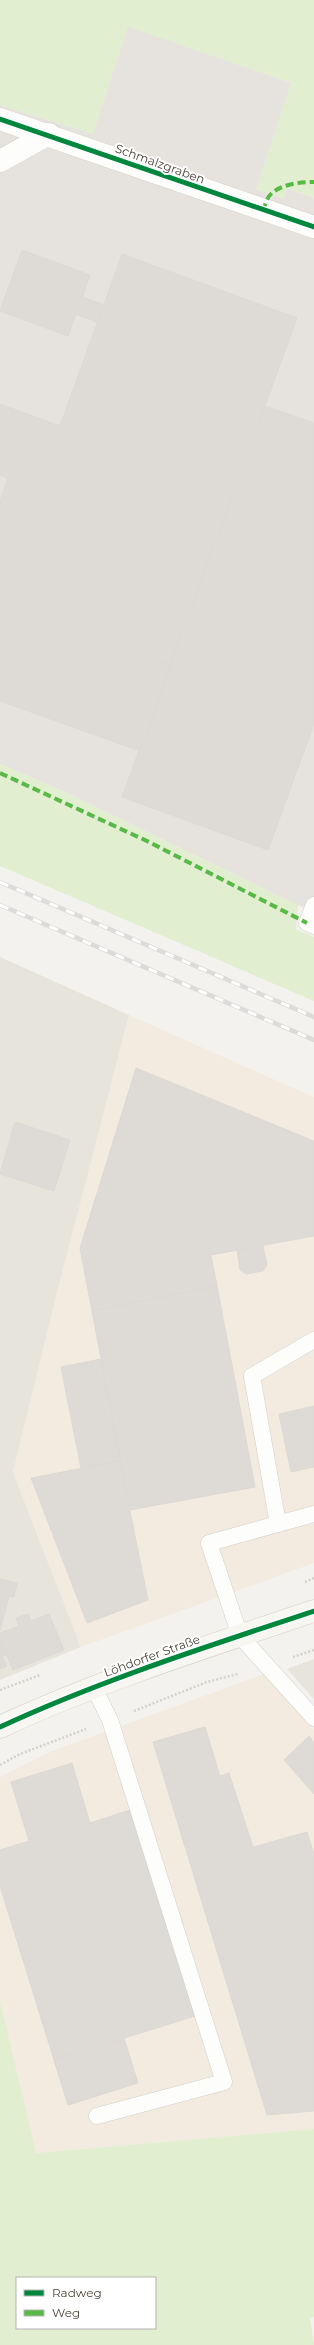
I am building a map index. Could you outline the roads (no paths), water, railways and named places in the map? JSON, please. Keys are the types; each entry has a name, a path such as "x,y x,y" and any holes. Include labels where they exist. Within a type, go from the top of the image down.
{"main road":[{"name":"Löhdorfer Straße","path":"0,1727 36,1710 94,1688 314,1611"}],"street":[{"name":"Schmalzgraben","path":"0,119 49,134 264,211 314,227"},
{"path":"0,160 49,134"}],"lane":[{"path":"311,924 314,905"},
{"path":"278,1524 252,1376 314,1340"},
{"path":"314,1514 209,1543 240,1636 314,1718"},
{"path":"94,1688 110,1720 224,2082 97,2116"}],"railway":[{"path":"0,882 314,1017"},
{"path":"0,905 314,1040"}]}
